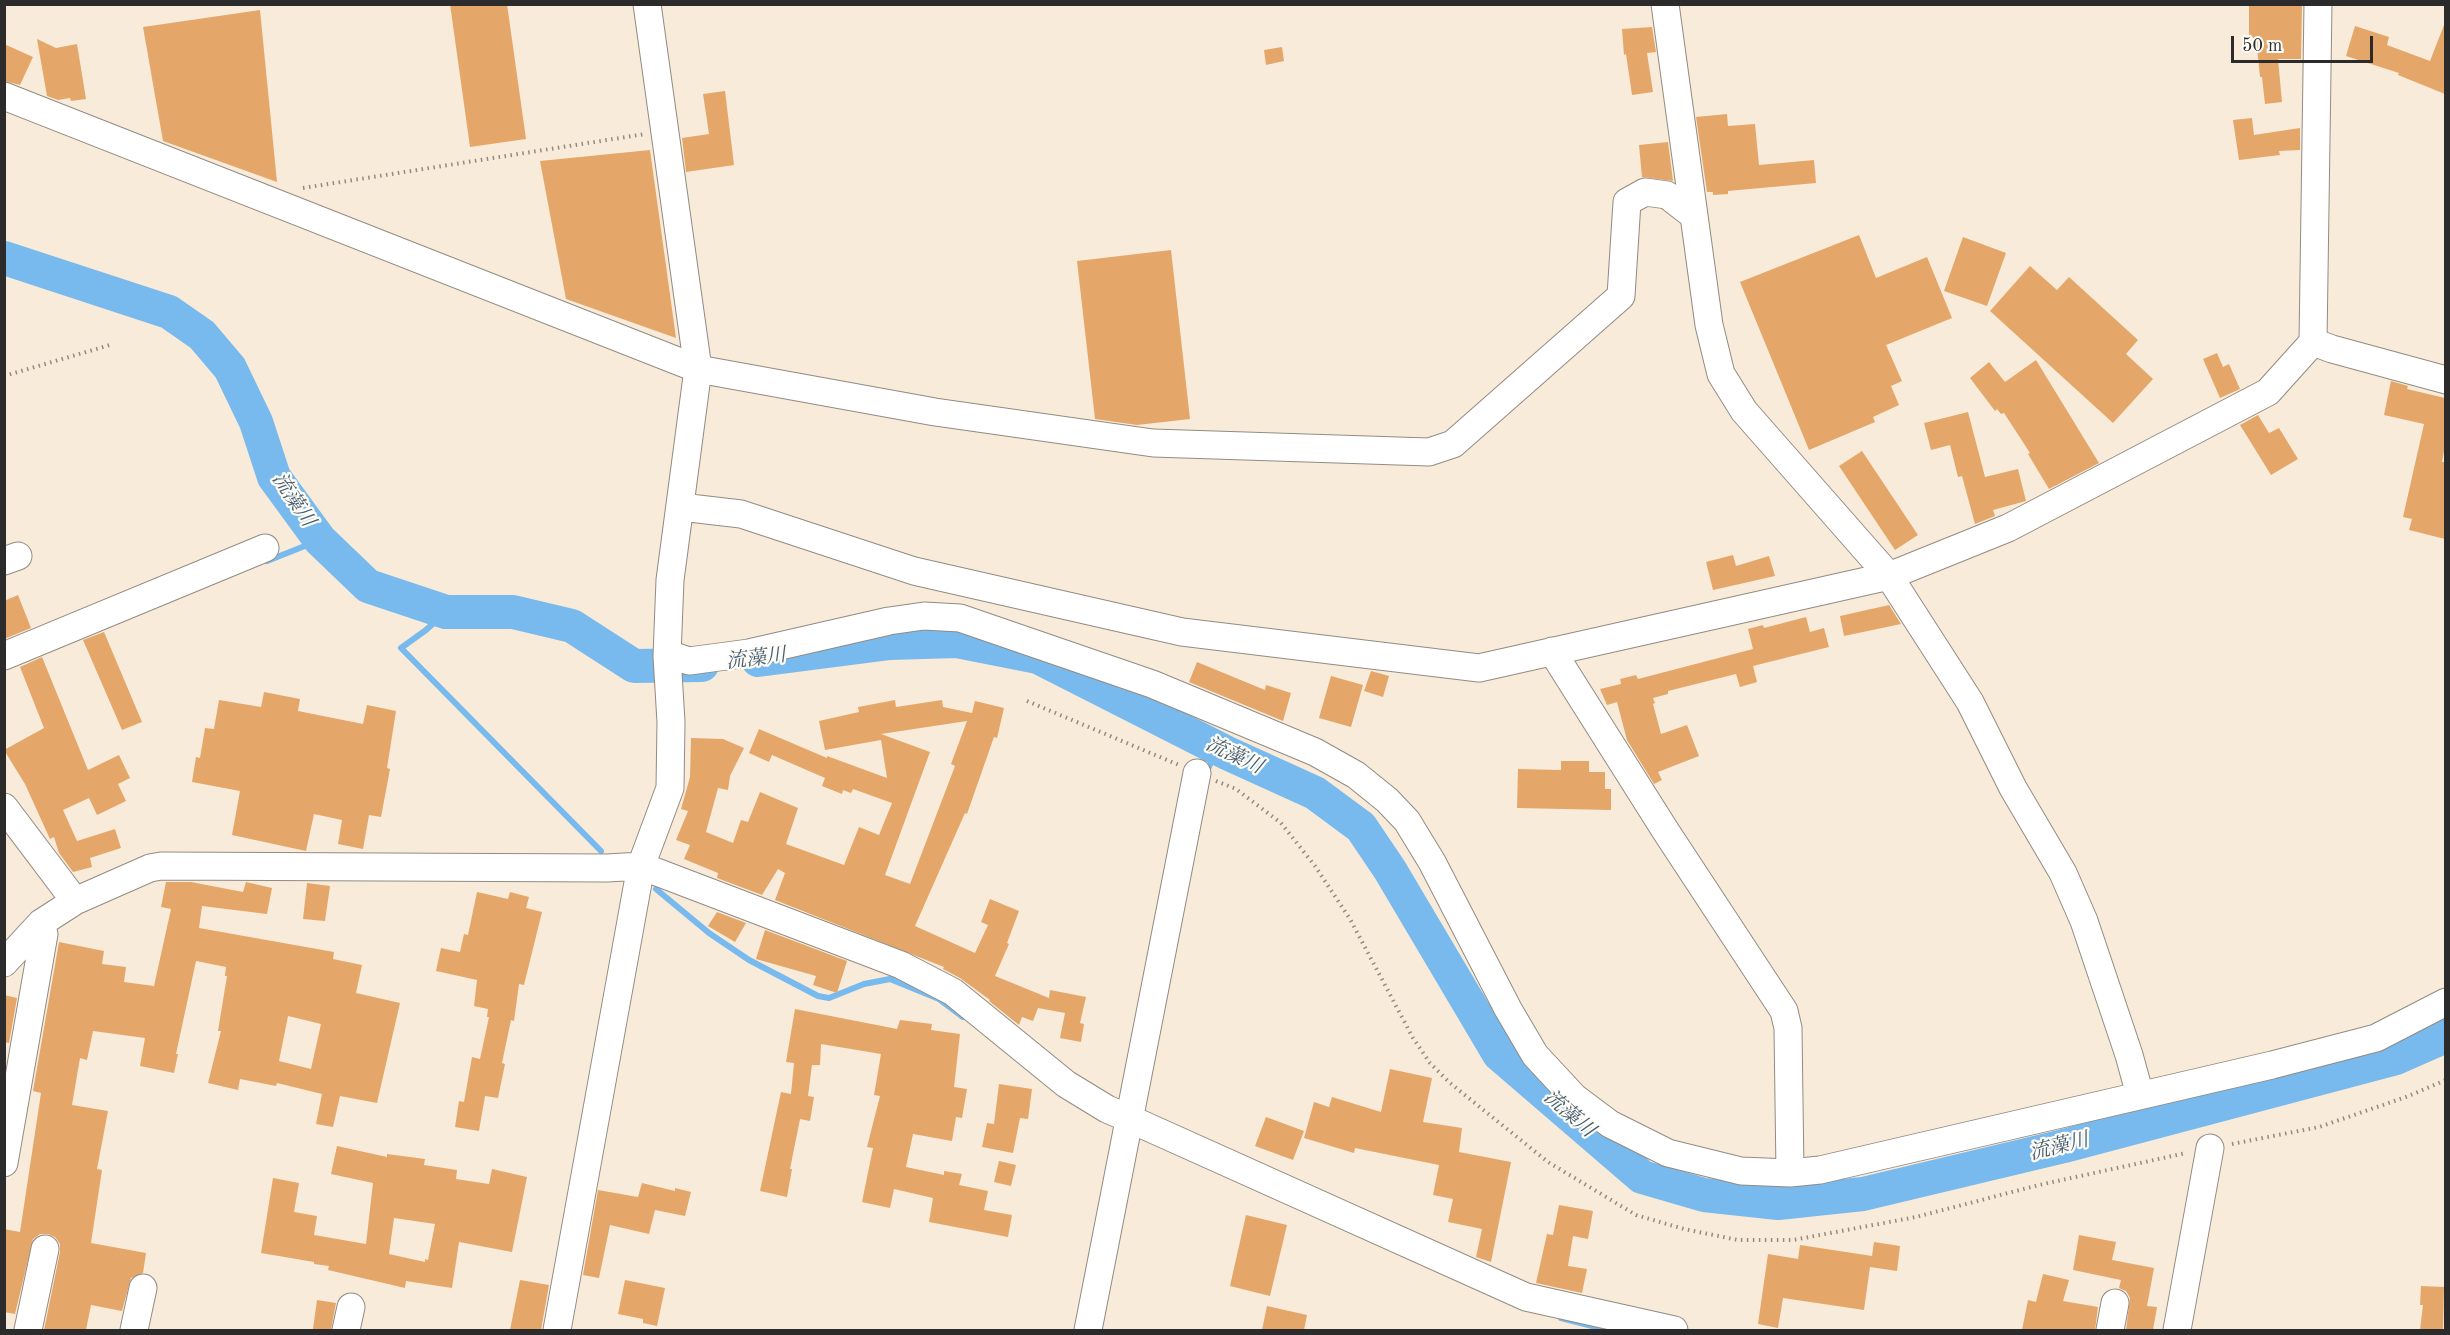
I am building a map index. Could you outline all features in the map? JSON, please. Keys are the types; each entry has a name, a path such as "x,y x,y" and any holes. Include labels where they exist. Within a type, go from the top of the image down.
{"street":[{"path":"557,1330 641,866 670,788 671,723 668,655 670,580 698,369 647,4"},
{"path":"1665,4 1709,325 1721,374 1744,411 1889,576 1970,702 2013,788 2063,873 2084,921 2140,1095"},
{"path":"681,507 741,514 914,572 1182,632 1488,665 1889,576 2008,528 2268,392 2313,342 2318,4"},
{"path":"4,96 698,369 935,412 1154,443 1429,452 1453,444 1621,296 1627,202 1645,192 1667,195 1693,215"},
{"path":"2313,342 2445,380"},
{"path":"4,656 265,548"},
{"path":"668,655 689,661 749,652 889,621 924,616 960,618 1152,684 1315,752 1356,775 1387,800 1407,821 1432,862 1508,1009 1535,1055 1574,1097 1610,1125 1668,1154 1741,1171 1790,1173 1820,1170 2272,1065 2376,1038 2445,1002"},
{"path":"1552,651 1665,830 1784,1011 1788,1028 1790,1173"},
{"path":"1088,1330 1197,773"},
{"path":"4,807 75,901"},
{"path":"4,963 41,923 75,901 150,868 161,866 607,868 641,866 911,970 953,992 1066,1084 1107,1109 1128,1130 1526,1297 1674,1330"},
{"path":"4,1163 44,934 41,923"},
{"path":"2177,1330 2210,1148"},
{"path":"28,1330 45,1249"},
{"path":"134,1330 143,1288"},
{"path":"2110,1330 2115,1303"}],"path":[{"path":"293,190 665,131"},
{"path":"4,376 110,345"},
{"path":"1026,701 1236,789 1281,823 1315,866 1350,919 1413,1038 1430,1063 1450,1083 1548,1162 1636,1215 1684,1228 1738,1240 1793,1240 1916,1217 2039,1185 2319,1127 2406,1097 2445,1080"}],"building":[{"path":"450,4 507,4 526,139 470,147"},
{"path":"2249,4 2302,4 2301,59 2278,59 2282,102 2265,104 2256,38 2249,38"},
{"path":"260,10 277,182 163,141 143,27"},
{"path":"2444,25 2445,94 2398,75 2399,73 2346,56 2355,26 2389,37 2387,45 2430,61"},
{"path":"1652,27 1656,52 1647,53 1653,92 1632,95 1626,54 1624,55 1622,29"},
{"path":"37,39 56,48 77,44 86,99 58,100 47,96"},
{"path":"4,44 33,57 20,85 4,81"},
{"path":"1282,47 1284,61 1266,65 1264,50"},
{"path":"725,91 734,165 686,172 682,138 709,134 703,94"},
{"path":"1727,114 1728,126 1755,124 1759,165 1814,160 1816,183 1728,191 1728,194 1713,195 1713,192 1707,192 1696,117"},
{"path":"2252,118 2254,135 2300,128 2300,150 2279,151 2280,155 2239,160 2233,120"},
{"path":"1668,142 1673,181 1642,177 1639,145"},
{"path":"650,150 676,338 566,299 540,161"},
{"path":"1859,235 1876,278 1927,257 1952,318 1886,345 1902,381 1891,386 1899,405 1873,417 1875,422 1809,450 1740,282"},
{"path":"1963,237 2006,253 1987,306 1944,291"},
{"path":"1171,250 1190,419 1137,425 1095,419 1077,261"},
{"path":"2030,266 2057,290 2069,277 2138,340 2126,354 2153,379 2113,423 1990,311"},
{"path":"2217,353 2223,367 2229,364 2240,389 2220,398 2203,359"},
{"path":"2036,360 2099,463 2049,489 2028,454 2030,453 2004,413 2001,414 1997,409 1995,411 1970,378 1989,362 2005,382"},
{"path":"2391,381 2408,386 2407,389 2445,398 2445,446 2442,462 2445,462 2445,539 2409,530 2412,519 2403,517 2424,424 2384,415"},
{"path":"1968,412 1985,477 2018,469 2026,501 1993,510 1995,516 1975,524 1962,476 1958,477 1950,445 1931,450 1924,423"},
{"path":"2258,415 2269,433 2279,428 2298,459 2271,475 2240,425"},
{"path":"1862,451 1918,535 1895,550 1839,466"},
{"path":"1733,555 1736,566 1769,556 1775,576 1713,590 1706,562"},
{"path":"18,595 31,628 4,639 4,601"},
{"path":"1889,605 1901,624 1844,636 1840,616"},
{"path":"1806,617 1810,632 1824,628 1829,647 1753,666 1757,682 1740,687 1736,674 1668,691 1668,694 1653,698 1661,734 1687,725 1699,756 1658,772 1662,780 1654,784 1627,740 1617,702 1607,705 1600,689 1621,684 1620,679 1636,675 1638,679 1753,649 1748,629 1763,625 1764,628"},
{"path":"104,632 142,722 122,730 83,640"},
{"path":"42,657 88,770 119,755 130,778 118,784 126,801 97,815 89,798 63,810 77,841 115,829 121,848 90,858 92,867 73,872 59,853 54,837 50,839 25,784 4,750 44,728 20,667"},
{"path":"1197,662 1265,690 1266,685 1291,693 1283,721 1189,682"},
{"path":"1371,671 1389,676 1383,697 1364,691"},
{"path":"1331,676 1363,685 1351,727 1319,718"},
{"path":"264,692 300,699 298,711 363,724 367,705 396,711 387,768 390,769 381,817 369,815 363,849 338,844 342,820 314,814 306,851 232,835 240,791 192,782 196,757 200,758 205,728 214,729 219,700 261,707"},
{"path":"895,700 896,707 942,700 943,707 972,713 975,701 1004,708 997,738 994,737 967,814 965,813 915,926 975,953 988,925 981,922 990,899 1019,911 1007,943 1009,944 995,976 1049,998 1050,990 1086,997 1080,1023 1084,1024 1081,1042 1060,1038 1065,1013 1038,1008 1033,1021 1022,1017 1019,1025 990,1000 960,978 943,969 944,967 775,900 785,873 778,869 762,895 717,878 718,873 684,859 690,845 676,840 688,811 681,809 690,777 691,738 723,739 744,748 730,776 728,790 718,788 706,832 733,843 741,820 748,822 760,792 798,808 786,844 844,865 859,827 879,835 892,803 853,789 851,793 843,790 842,794 822,786 825,778 772,755 769,762 749,753 759,729 827,758 827,756 887,778 881,740 825,750 819,721 859,712 858,707","holes":["967,721 951,764 955,766 910,884 885,875 930,752 881,734"]},
{"path":"1561,761 1589,761 1589,772 1605,772 1605,789 1611,789 1611,810 1517,808 1518,769 1561,770"},
{"path":"166,882 191,882 243,892 246,882 272,888 267,914 202,906 199,928 334,952 333,959 362,965 356,993 400,1003 377,1103 340,1096 333,1127 316,1124 322,1094 277,1083 276,1086 240,1079 238,1090 208,1083 221,1031 218,1031 227,976 225,976 226,967 196,961 174,1073 140,1066 145,1038 93,1031 87,1060 80,1058 72,1105 108,1111 97,1169 102,1170 91,1243 146,1253 143,1273 131,1278 122,1311 91,1305 86,1330 44,1330 60,1244 55,1237 48,1234 40,1234 33,1239 15,1314 4,1312 4,1229 20,1232 41,1093 33,1091 59,942 104,951 102,964 126,967 124,982 154,986 171,909 161,907","holes":["288,1016 321,1024 311,1069 279,1061"]},
{"path":"307,883 330,886 325,921 303,919"},
{"path":"477,892 508,899 510,892 529,897 526,908 542,912 524,985 519,984 514,1021 511,1020 502,1063 505,1064 498,1098 485,1096 479,1131 455,1127 459,1101 464,1102 472,1057 480,1059 489,1017 487,1017 488,1009 474,1006 477,980 436,971 441,948 460,952 464,934 468,935"},
{"path":"717,912 746,923 735,942 708,926"},
{"path":"765,930 847,961 837,993 813,985 816,976 756,959"},
{"path":"4,995 17,998 9,1043 4,1042"},
{"path":"795,1009 897,1029 900,1020 932,1024 931,1030 960,1034 954,1087 967,1089 962,1118 956,1117 952,1141 913,1134 906,1167 944,1175 944,1171 962,1174 959,1185 988,1191 984,1210 1012,1215 1008,1237 929,1222 933,1198 894,1189 890,1208 862,1202 873,1148 867,1147 880,1096 874,1095 881,1054 821,1044 820,1065 812,1065 808,1096 814,1097 810,1121 800,1119 787,1197 760,1191 781,1092 791,1094 794,1063 786,1062"},
{"path":"1390,1069 1432,1078 1423,1122 1462,1128 1459,1152 1511,1162 1491,1262 1476,1257 1482,1229 1448,1222 1453,1199 1433,1195 1439,1165 1355,1148 1354,1153 1304,1138 1314,1102 1329,1107 1332,1097 1381,1112"},
{"path":"999,1084 1032,1089 1028,1119 1020,1118 1013,1153 982,1147 987,1123 994,1124"},
{"path":"1266,1117 1304,1131 1293,1160 1255,1146"},
{"path":"337,1146 387,1157 387,1154 425,1159 424,1165 457,1170 456,1179 489,1184 492,1169 527,1177 512,1252 459,1242 452,1288 406,1281 405,1288 328,1270 329,1266 314,1264 314,1262 261,1253 273,1178 299,1183 294,1212 317,1216 314,1235 366,1244 373,1183 331,1174","holes":["394,1218 435,1224 428,1260 425,1259 425,1262 389,1254"]},
{"path":"999,1161 1016,1165 1011,1186 994,1182"},
{"path":"642,1183 675,1191 675,1188 691,1192 685,1216 655,1210 649,1234 610,1225 599,1278 583,1275 598,1190 638,1197"},
{"path":"1559,1205 1593,1211 1588,1239 1573,1236 1568,1266 1587,1269 1582,1293 1536,1283 1547,1234 1553,1235"},
{"path":"1246,1215 1287,1225 1270,1296 1230,1286"},
{"path":"2079,1235 2116,1242 2112,1260 2154,1268 2147,1306 2157,1307 2153,1330 2126,1330 2130,1298 2126,1291 2119,1288 2121,1280 2073,1270"},
{"path":"1874,1242 1900,1246 1897,1271 1870,1267 1864,1310 1783,1298 1778,1328 1758,1324 1768,1254 1798,1259 1800,1245 1872,1256"},
{"path":"2043,1274 2069,1280 2063,1301 2098,1307 2095,1330 2022,1330 2028,1300 2036,1302"},
{"path":"520,1280 549,1285 541,1330 510,1330"},
{"path":"625,1280 665,1288 657,1326 643,1323 643,1319 618,1314"},
{"path":"2421,1286 2444,1287 2443,1330 2420,1330 2423,1305 2420,1305"},
{"path":"317,1300 336,1303 331,1330 313,1329"},
{"path":"1267,1306 1307,1315 1304,1330 1262,1330"}],"waterway":[{"name":"流藻川","path":"4,258 169,312 202,335 230,368 256,422 274,477 320,540 368,586 446,612 513,612 572,626 634,666 702,665"},
{"path":"267,561 320,540"},
{"path":"446,612 401,648 601,851"},
{"name":"流藻川","path":"758,660 890,643 957,641 1038,657 1227,753 1315,793 1361,827 1390,870 1499,1054 1642,1177 1704,1195 1778,1203 1863,1194 2064,1146 2396,1058 2446,1036"},
{"path":"1208,769 1212,760 1227,753"},
{"path":"656,889 709,933 749,960 818,996 829,998 864,984 890,979 939,999 963,1017"},
{"path":"1561,1318 1608,1330"}]}
